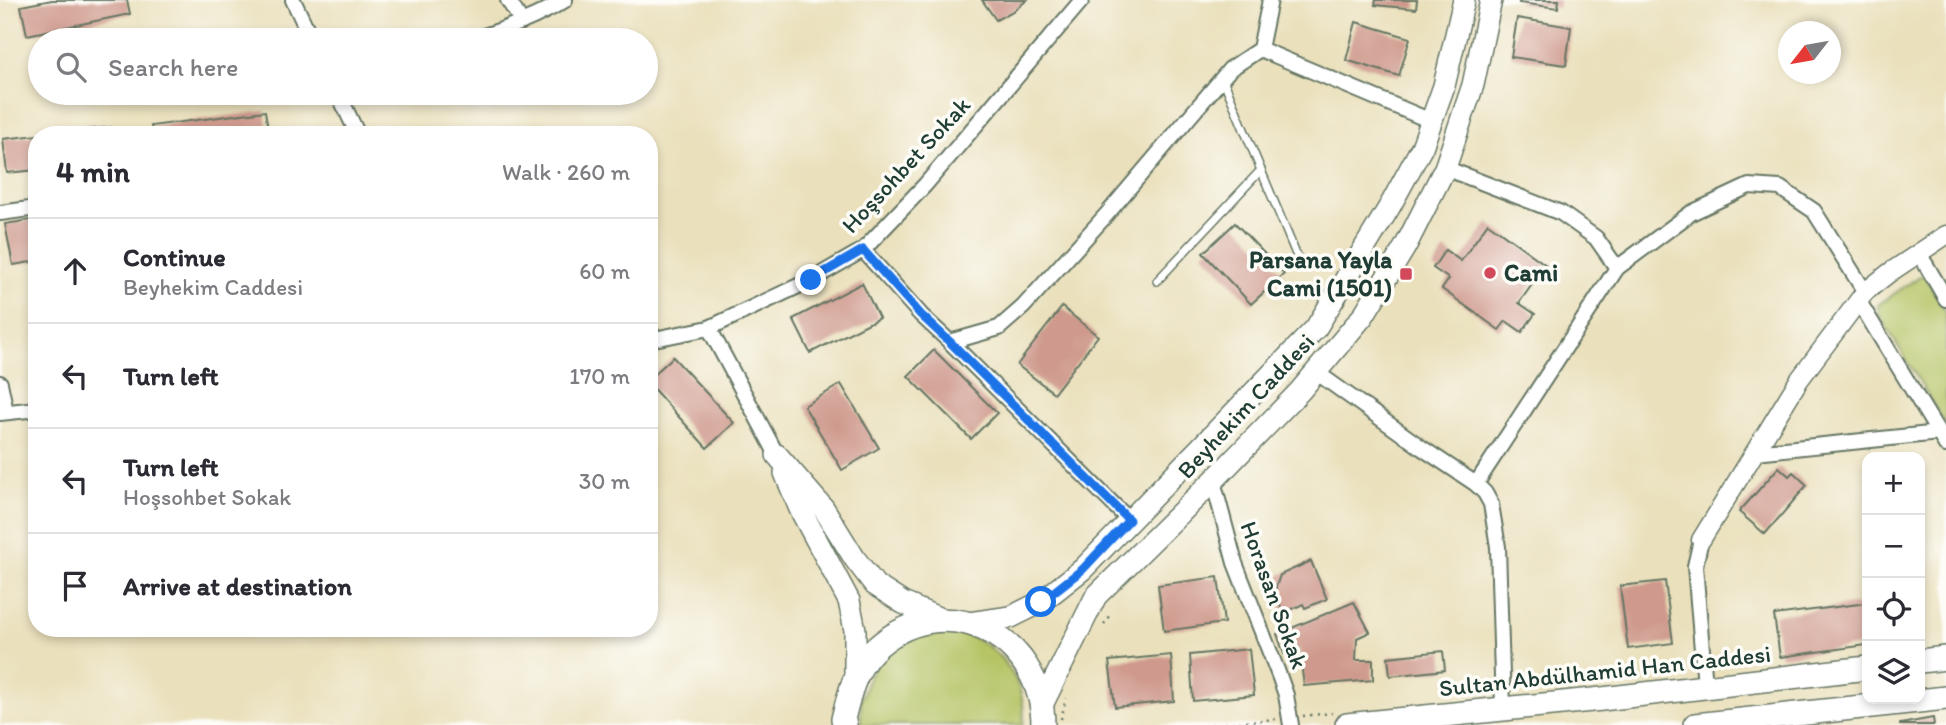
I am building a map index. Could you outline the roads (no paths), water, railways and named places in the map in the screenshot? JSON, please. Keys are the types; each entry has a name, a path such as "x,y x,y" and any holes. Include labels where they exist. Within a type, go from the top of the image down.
{"main road":[{"name":"Beyhekim Caddesi","path":"968,623 1011,617 1041,602 1083,569 1316,328 1390,206 1422,147 1444,86 1464,0"},
{"name":"Beyhekim Caddesi","path":"1043,720 1096,596 1300,391 1363,316 1405,247 1445,168 1473,85 1491,0"},
{"path":"777,455 824,509 855,559 875,585 904,603 943,620"},
{"path":"777,455 800,509 849,601 855,630 855,677 842,723"},
{"path":"855,677 871,652 894,634 917,623 943,620 968,623 995,634 1018,652 1034,677 1043,720"},
{"path":"1925,661 1946,658"},
{"name":"Sultan Abdülhamid Han Caddesi","path":"1348,725 1862,669"},
{"path":"1707,724 1946,698"}],"street":[{"path":"293,0 306,28"},
{"path":"508,0 522,22"},
{"path":"508,28 565,0"},
{"name":"Hoşsohbet Sokak","path":"658,338 709,328 811,280 863,250 925,185 1082,0"},
{"path":"950,342 999,328 1023,307 1107,214 1230,69 1260,49 1270,0"},
{"path":"1260,49 1432,121"},
{"path":"344,105 354,126"},
{"path":"1445,168 1561,213 1596,238 1617,268"},
{"path":"1476,484 1617,268 1691,213 1749,186 1780,188 1814,211 1942,439 1755,452"},
{"path":"0,213 28,209"},
{"path":"1705,687 1695,566 1700,540 1799,380 1861,296 1946,235"},
{"path":"863,250 921,315 1129,520"},
{"path":"1919,253 1946,299"},
{"path":"709,328 777,455"},
{"path":"1316,372 1476,484 1491,504 1498,547 1503,708"},
{"path":"0,383 3,412 28,410"},
{"name":"Horasan Sokak","path":"1213,481 1235,563 1286,695 1291,725"}],"lane":[{"path":"1223,78 1298,259"},
{"path":"1157,281 1261,170"}],"place":[{"name":"Cami","path":"1490,273"},
{"name":"Parsana Yayla Cami (1501)","path":"1406,274"}]}
